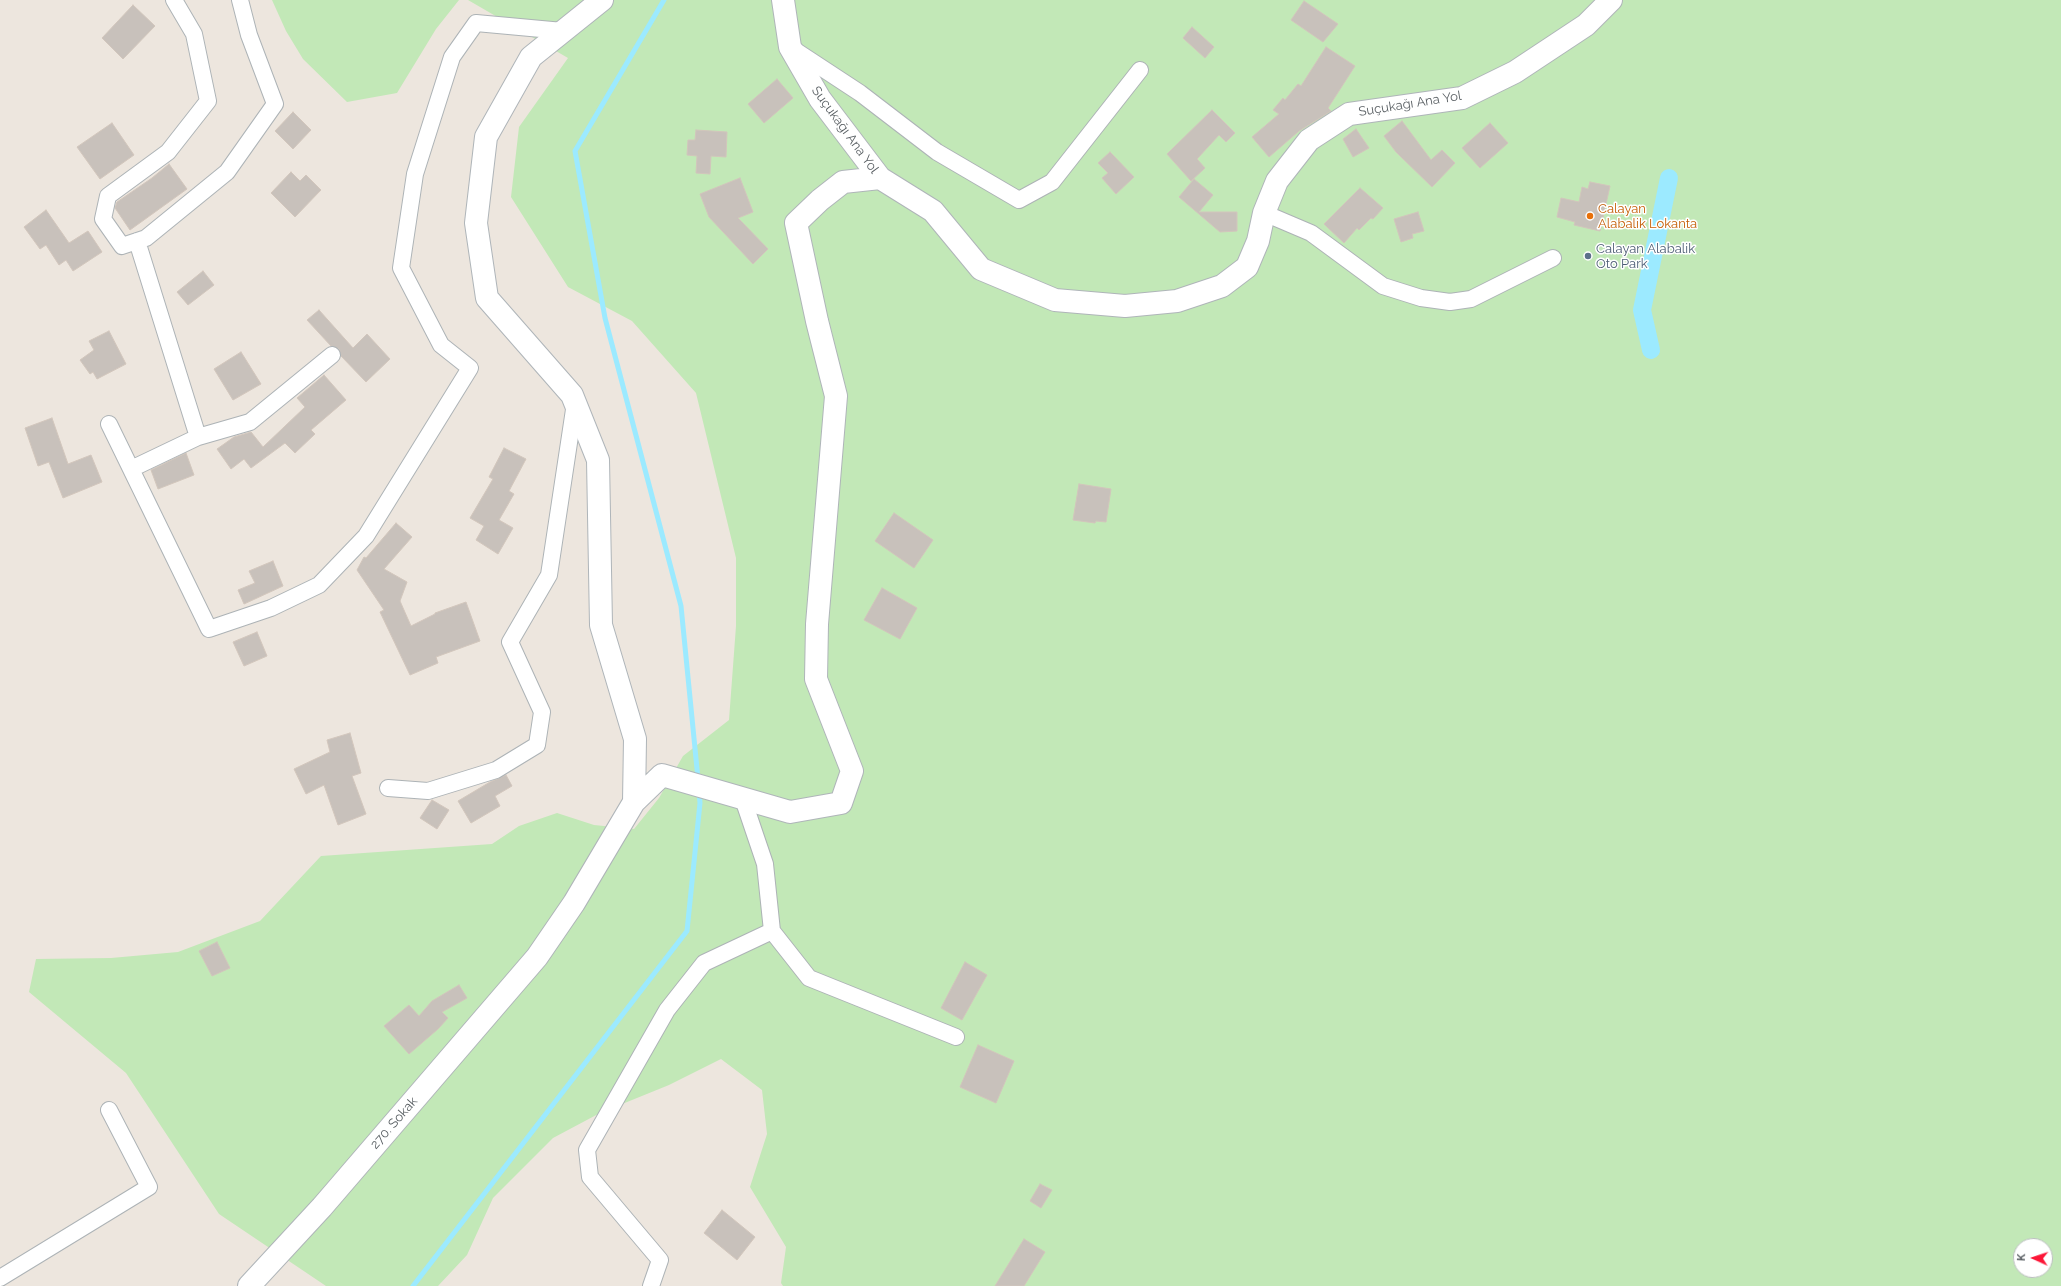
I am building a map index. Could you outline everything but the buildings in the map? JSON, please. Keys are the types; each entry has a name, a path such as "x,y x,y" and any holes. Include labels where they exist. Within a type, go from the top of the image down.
{"street":[{"path":"174,0 194,34 208,101 168,152 108,196 103,219 122,246 146,238 227,172 275,104 249,35 240,0"},
{"path":"602,0 530,57 486,137 476,223 487,298 572,395 598,460 601,624 635,739 634,802"},
{"name":"Suçukağı Ana Yol","path":"783,0 790,47 820,100 880,178 933,211 981,269 1055,300 1125,306 1177,301 1222,286 1247,267 1258,241 1264,213 1277,181 1309,140 1349,114 1462,98 1521,68 1586,26 1611,0"},
{"path":"109,424 209,629 271,608 319,585 366,536 470,368 441,344 402,268 415,174 452,58 476,23 563,31"},
{"path":"790,47 860,93 937,152 1019,200 1052,182 1140,70"},
{"path":"634,802 662,775 790,812 841,803 852,771 816,679 817,624 836,396 817,321 796,223 820,200 844,182 880,178"},
{"path":"1264,213 1311,233 1383,286 1421,298 1450,302 1472,299 1553,258"},
{"path":"137,241 198,437"},
{"path":"131,469 198,437 250,422 332,355"},
{"path":"388,788 428,791 496,770 537,745 542,712 510,642 549,576 575,403"},
{"path":"743,799 765,864 772,931 809,978 956,1038"},
{"name":"270. Sokak","path":"249,1286 322,1207 537,957 574,903 634,802"},
{"path":"651,1286 660,1260 590,1177 588,1150 667,1010 704,963 772,931"},
{"path":"0,1278 149,1187 109,1110"}],"green space":[{"path":"272,0 459,0 436,29 397,93 347,102 303,59 286,31"},
{"path":"468,0 2061,0 2061,1286 783,1286 781,1283 786,1247 750,1187 767,1134 762,1090 721,1059 669,1085 600,1113 553,1138 493,1198 467,1255 438,1286 326,1286 219,1214 126,1073 29,992 36,959 111,958 178,952 260,921 321,856 492,844 519,826 557,813 594,825 634,829 659,798 683,756 729,720 736,626 736,558 696,393 632,321 568,287 511,197 519,127 568,58"}],"waterway":[{"path":"664,0 575,151 605,318 681,606 698,779"},
{"path":"1651,350 1642,310 1669,178"},
{"path":"413,1286 687,931 700,803 699,791"}],"place":[{"name":"Calayan Alabalik Lokanta","path":"1590,216"},
{"name":"Calayan Alabalik Oto Park","path":"1588,256"}]}
